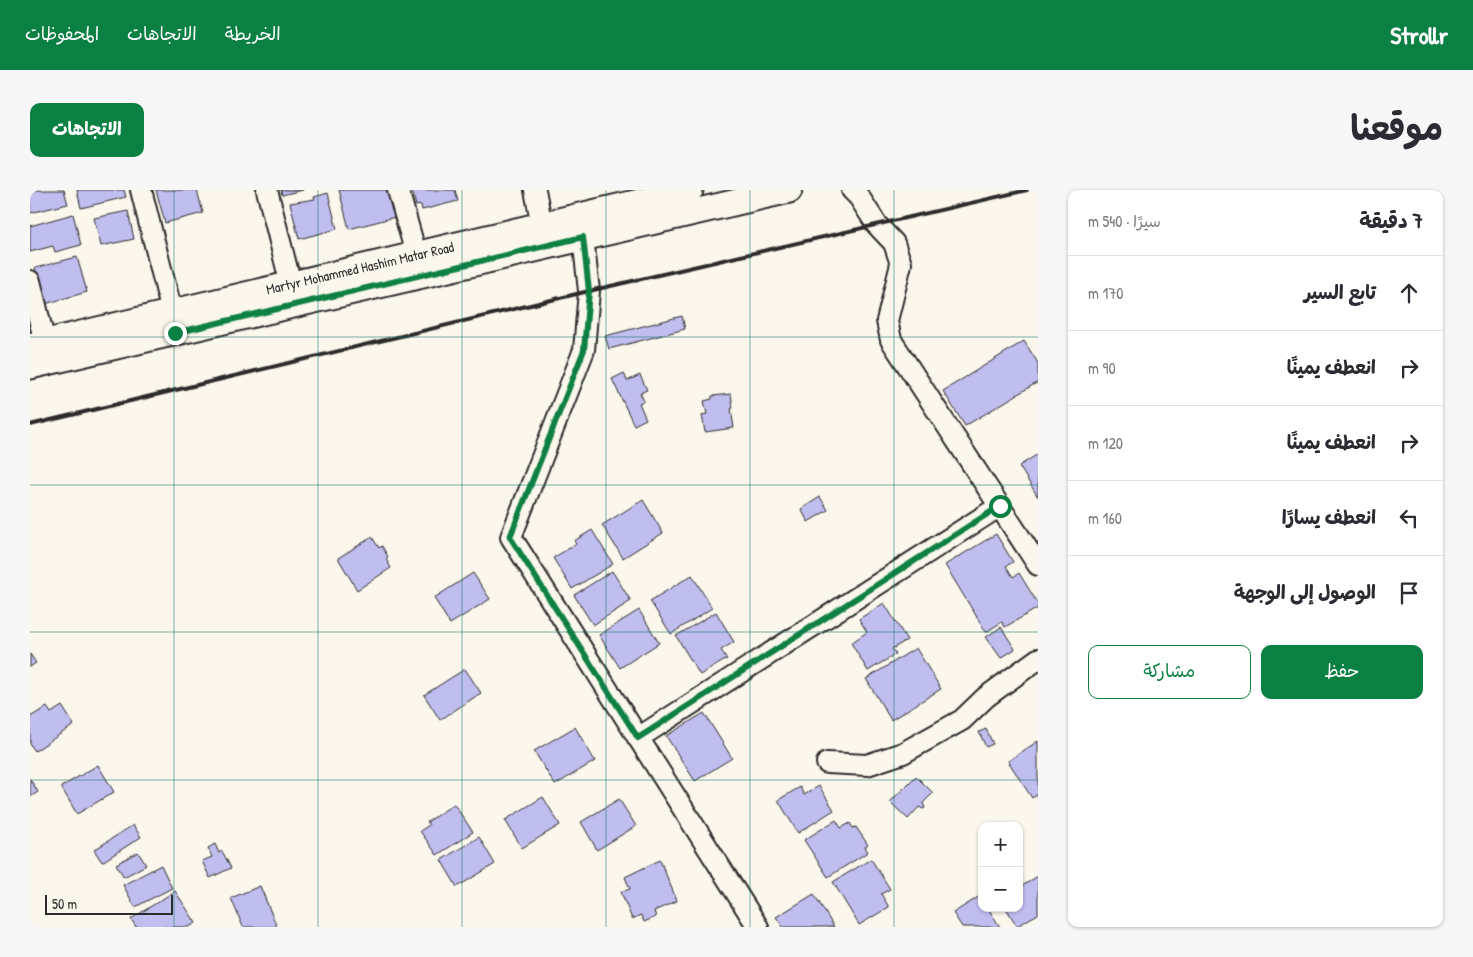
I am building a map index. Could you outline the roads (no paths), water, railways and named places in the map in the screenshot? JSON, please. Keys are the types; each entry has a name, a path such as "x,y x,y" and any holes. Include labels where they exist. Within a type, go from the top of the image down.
{"main road":[{"name":"Martyr Mohammed Hashim Matar Road","path":"30,366 419,265 542,226 690,190"},
{"name":"Martyr Mohammed Hashim Matar Road","path":"37,344 291,285 583,237 788,190"}],"street":[{"path":"141,190 172,312"},
{"path":"267,190 291,285"},
{"path":"398,190 419,265"},
{"path":"535,190 542,226"},
{"path":"852,190 860,197 878,225 894,243 901,264 887,321 891,340 1038,565"},
{"path":"583,237 589,291 584,350 510,537 758,927"},
{"path":"30,282 37,344"},
{"path":"638,738 1000,506"},
{"path":"827,763 867,765 902,753 962,720 986,697 1038,659"}],"railway":[{"path":"30,425 589,291 1027,190"}]}
